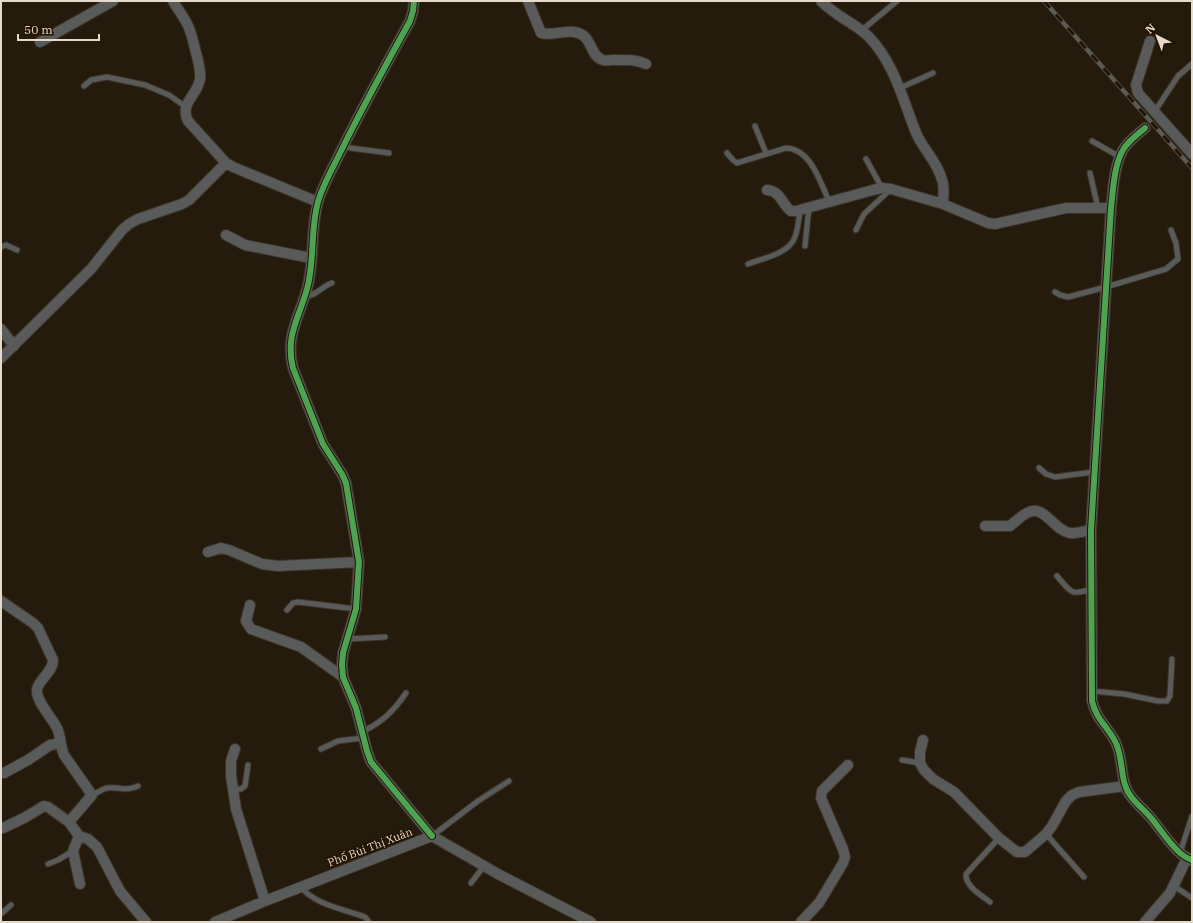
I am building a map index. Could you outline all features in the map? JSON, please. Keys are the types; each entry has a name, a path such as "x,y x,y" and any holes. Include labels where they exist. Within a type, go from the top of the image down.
{"street":[{"path":"40,42 113,1"},
{"path":"173,1 188,26 200,72 198,85 186,107 185,114 188,121 226,163 318,202"},
{"path":"414,1 410,21 356,120 318,202 315,215 310,278 290,345 290,357 293,368 323,444 342,474 346,484 359,562 356,609 347,639 342,665 343,677 356,708 362,735 371,762 432,836 484,866 591,922"},
{"path":"528,1 541,33 574,32 583,36 589,42 595,54 602,60 640,61 646,64"},
{"path":"821,1 831,11 862,30 877,46 893,72 918,136 942,180 943,204"},
{"path":"1150,41 1136,86 1138,93 1192,154"},
{"path":"1145,128 1129,142 1122,151 1117,162 1111,208 1094,472 1092,530 1092,691 1094,709 1098,718 1116,743 1125,786 1129,794 1186,857 1174,886 1166,900 1145,922"},
{"path":"1,358 91,269 122,230 138,219 182,204 189,200 226,163"},
{"path":"767,190 776,193 789,210 796,211 886,188 943,204 988,223 995,224 1066,208 1111,208"},
{"path":"226,235 245,245 311,258"},
{"path":"1,329 14,346"},
{"path":"984,526 1010,526 1028,512 1037,511 1046,516 1060,530 1070,533 1092,530"},
{"path":"208,552 216,548 221,548 262,564 278,566 359,562"},
{"path":"1,601 38,628 53,660 50,670 39,684 37,691 38,698 57,729 64,755 92,795 69,822"},
{"path":"250,605 246,621 251,629 301,647 343,677"},
{"path":"923,740 920,752 920,763 924,770 933,779 954,792 999,838 1017,852 1021,853 1025,852 1046,834 1066,801 1072,795 1079,792 1125,786"},
{"path":"4,773 28,760 50,745 60,743"},
{"path":"235,749 231,761 232,789 238,818 265,901"},
{"path":"801,922 819,903 843,863 845,857 821,798 822,790 848,765"},
{"path":"4,828 44,806 48,807 69,822 79,836 88,839 97,847 120,891 146,922"},
{"path":"79,836 73,851 80,884"},
{"name":"Phố Bùi Thị Xuân","path":"215,922 432,836"}],"lane":[{"path":"862,30 896,1"},
{"path":"1155,111 1178,76 1192,64"},
{"path":"900,88 933,73"},
{"path":"84,86 91,80 107,77 145,85 169,95 186,107"},
{"path":"755,126 766,153"},
{"path":"1092,141 1120,157"},
{"path":"343,147 389,153"},
{"path":"727,153 732,160 737,163 786,148 792,148 799,151 809,160 829,202"},
{"path":"856,230 864,214 886,188 866,159"},
{"path":"1090,173 1098,208"},
{"path":"804,209 805,246"},
{"path":"748,264 778,253 793,243 804,209"},
{"path":"1054,292 1068,297 1166,269 1178,259 1172,230"},
{"path":"1,247 6,245 17,250"},
{"path":"305,296 314,294 332,283"},
{"path":"1039,468 1046,474 1056,477 1094,472"},
{"path":"1057,576 1070,591 1078,593 1092,589"},
{"path":"287,610 293,603 298,602 356,609"},
{"path":"347,639 384,637"},
{"path":"1092,691 1124,694 1158,701 1167,700 1170,696 1172,659"},
{"path":"321,749 338,741 362,735 390,713 406,693"},
{"path":"902,760 920,763"},
{"path":"232,789 241,789 245,786 248,766"},
{"path":"432,836 478,801 509,781"},
{"path":"92,795 105,788 130,789 138,786"},
{"path":"1186,857 1192,816"},
{"path":"1046,834 1084,878"},
{"path":"990,902 969,883 966,878 966,874 999,838"},
{"path":"48,864 73,851"},
{"path":"471,882 484,866"},
{"path":"1174,886 1192,898"},
{"path":"301,887 310,896 321,902 365,917 369,922"},
{"path":"1,914 11,905"}],"railway":[{"path":"1044,1 1192,168"}],"cycle path":[{"path":"414,1 410,21 358,117 320,195 314,223 311,268 307,289 294,327 291,357 293,368 323,444 346,483 359,562 356,609 343,653 343,677 356,708 371,762 432,836"},
{"path":"1145,128 1127,144 1120,156 1114,178 1111,208 1091,530 1092,701 1096,713 1116,743 1125,785 1130,795 1152,819 1175,848 1184,856 1192,860"}]}
